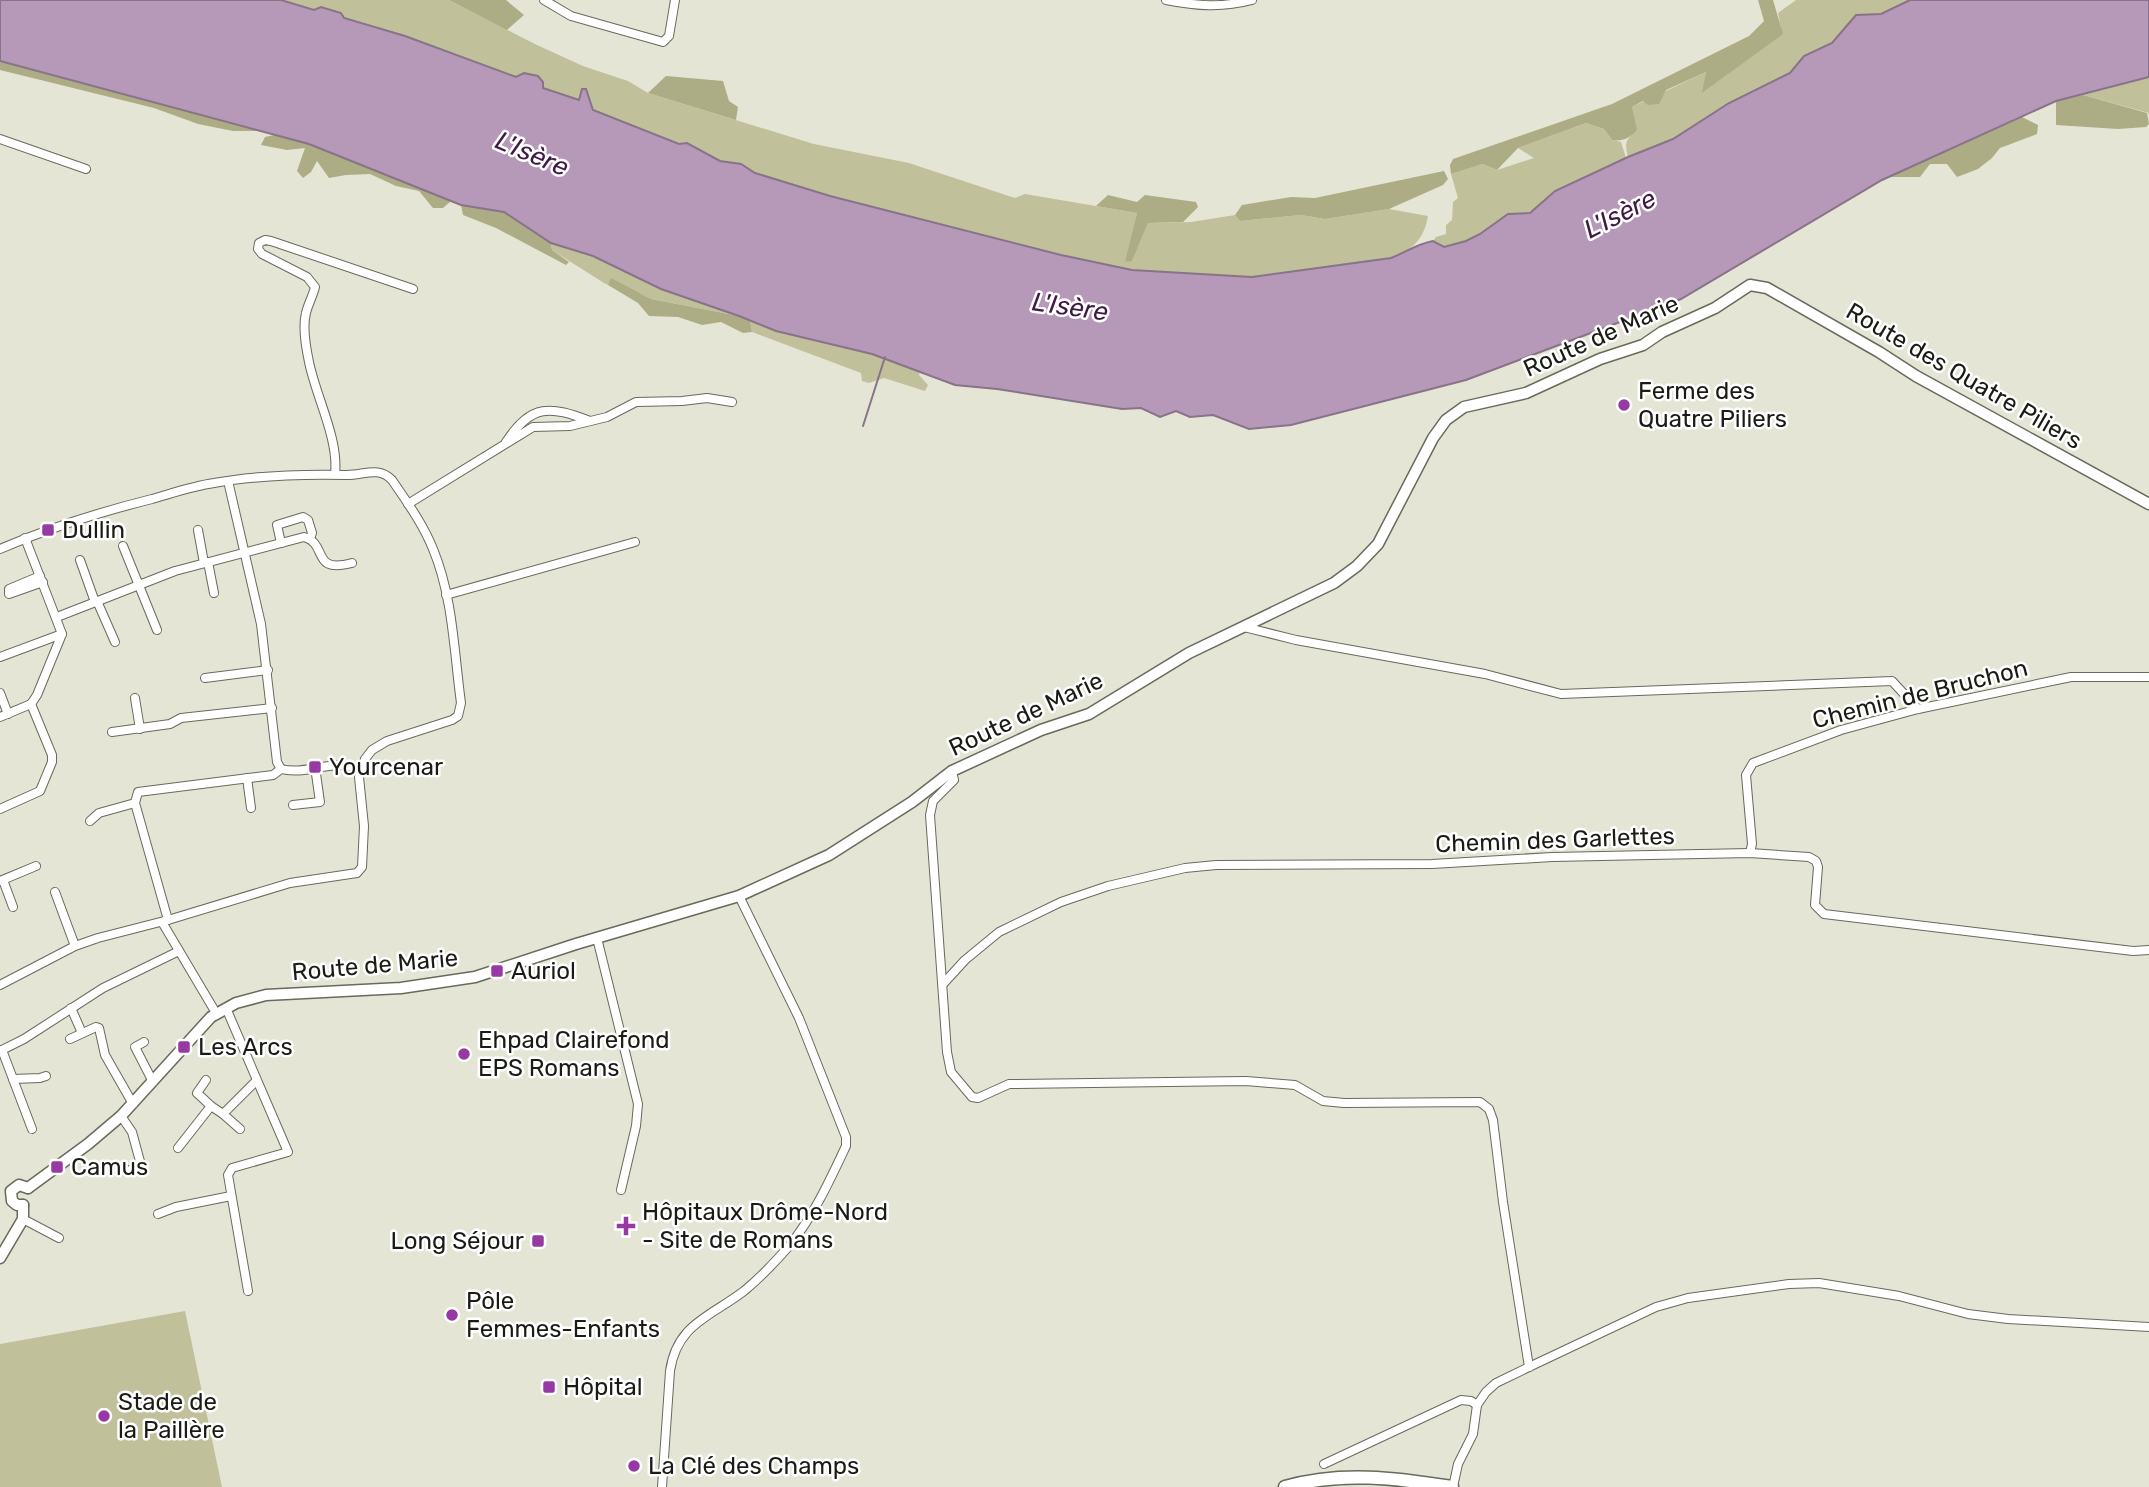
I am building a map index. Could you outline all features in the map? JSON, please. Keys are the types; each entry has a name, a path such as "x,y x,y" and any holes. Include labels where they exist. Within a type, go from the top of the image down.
{"main road":[{"path":"1285,1487 1330,1479 1374,1477 1453,1487"}],"street":[{"path":"544,0 571,16 663,41 669,36 675,0"},
{"path":"1166,0 1203,7 1232,6 1252,0"},
{"path":"0,139 86,169"},
{"path":"335,474 333,447 309,364 305,331 306,312 314,287 307,278 262,254 258,249 259,243 271,241 413,289"},
{"name":"Route de Marie","path":"221,1010 267,995 390,989 456,981 497,971 597,938 738,897 829,855 912,802 952,771 1041,730 1089,714 1189,653 1334,583 1357,566 1378,544 1433,438 1454,414 1464,407 1526,393 1613,354 1643,345 1662,332 1715,308 1750,285 1758,285"},
{"name":"Route des Quatre Piliers","path":"1758,285 1879,352 1928,383 2149,503"},
{"path":"408,505 533,427 570,426 607,417 636,402 707,398 732,402"},
{"path":"503,447 529,416 550,409 590,421"},
{"path":"0,549 105,511 211,483 335,474 356,475 377,471 388,475 422,525 434,551 446,595 461,703 458,716 445,723 387,741 372,750 360,770 358,785 364,826 363,862 360,871 351,875 279,885 75,946 0,985"},
{"path":"228,481 258,610 281,769"},
{"path":"281,543 277,525 303,517 308,520 312,533 310,538"},
{"path":"198,530 214,593"},
{"path":"57,617 139,584 304,537 310,538 328,564 333,566 352,563"},
{"path":"0,693 4,715 31,704 62,634 25,538"},
{"path":"446,595 635,541"},
{"path":"123,546 157,630"},
{"path":"80,560 115,642"},
{"path":"1241,626 1296,640 1485,674 1561,694 1892,681 1918,709"},
{"path":"0,657 62,634"},
{"path":"205,678 268,670"},
{"name":"Chemin de Bruchon","path":"1750,853 1752,844 1746,775 1753,763 1841,730 1918,709 2071,677 2149,677"},
{"path":"135,698 139,729"},
{"path":"0,809 40,791 52,762 52,755 31,704"},
{"path":"112,732 170,724 181,718 272,708"},
{"path":"248,1291 228,1175 232,1168 288,1152 221,1010 179,951 165,921 135,803 138,792 273,775 281,769 291,771 337,764 360,770"},
{"path":"293,805 320,802 315,767"},
{"path":"952,771 954,780 933,801 930,815 947,1052 951,1072 972,1097 976,1098 1009,1084 1246,1081 1295,1085 1323,1101 1343,1103 1480,1102 1489,1109 1493,1120 1529,1367"},
{"path":"247,778 251,808"},
{"path":"90,821 99,813 135,803"},
{"name":"Chemin des Garlettes","path":"943,984 965,960 999,932 1061,902 1150,874 1216,865 1432,864 1552,856 1750,853 1809,856 1816,861 1818,867 1815,905 1824,914 2133,951 2149,950"},
{"path":"13,907 1,881 36,866"},
{"path":"55,892 75,946"},
{"path":"662,1487 670,1371 672,1354 677,1344 693,1325 753,1283 790,1244 818,1203 846,1146 846,1137 799,1018 738,897"},
{"path":"597,938 638,1104 636,1126 621,1190"},
{"path":"32,1129 1,1050 24,1039 103,988 179,951"},
{"path":"71,1008 82,1032"},
{"path":"29,1188 121,1116 221,1010"},
{"path":"70,1039 82,1032 99,1028 105,1055 133,1104"},
{"path":"144,1042 135,1047 153,1082"},
{"path":"13,1079 46,1076"},
{"path":"206,1080 197,1093 240,1129"},
{"path":"223,1114 256,1081"},
{"path":"178,1148 211,1106"},
{"path":"121,1116 132,1132 141,1165 126,1172"},
{"path":"23,1205 14,1203 5,1196 19,1185 29,1188"},
{"path":"0,1258 23,1219 23,1205 31,1198 29,1188"},
{"path":"158,1214 176,1207 231,1196"},
{"path":"23,1219 59,1238"},
{"path":"1453,1487 1458,1464 1473,1434 1477,1405 1486,1392 1529,1367 1657,1307 1688,1298 1789,1283 1819,1283 1886,1294 1968,1314 2008,1319 2149,1327"},
{"path":"1324,1464 1461,1401 1471,1401 1477,1405"}],"green space":[{"path":"281,0 449,0 537,45 583,66 628,81 648,93 814,144 909,163 1015,198 1025,194 1137,213 1126,262 1132,260 1148,223 1191,222 1235,215 1240,221 1301,215 1325,219 1389,209 1428,216 1424,231 1416,243 1391,258 1252,277 1132,270 1061,255 830,196 755,173 741,164 720,161 687,143 679,144 594,110 586,89 582,89 580,101 405,36 343,18 341,13 321,7 314,10"},
{"path":"449,0 506,0 524,15 507,30"},
{"path":"1758,0 1773,0 1783,34 1702,93 1706,72 1666,90 1659,104 1648,105 1643,101 1632,107 1637,130 1629,137 1612,140 1604,129 1586,123 1518,148 1497,170 1483,164 1451,174 1450,165 1453,159 1612,104 1749,36 1764,21"},
{"path":"1796,0 1910,0 1881,14 1856,15 1831,43 1804,56 1790,73 1729,103 1673,139 1628,157 1626,143 1634,133 1632,107 1706,72 1703,92 1782,34 1778,13"},
{"path":"0,61 261,131 233,131 198,124 154,108 0,70"},
{"path":"666,76 723,81 729,101 738,107 736,120 648,93"},
{"path":"2149,77 2149,113 2083,95"},
{"path":"2083,95 2147,113 2149,124 2146,127 2118,129 2056,125 2056,101"},
{"path":"2022,117 2038,125 2037,134 2000,148 1978,169 1957,177 1947,164 1930,164 1920,177 1889,177"},
{"path":"1586,123 1604,129 1612,140 1621,142 1626,158 1555,191 1529,213 1508,214 1466,241 1444,247 1433,241 1446,234 1446,225 1452,220 1453,202 1458,198 1451,174 1483,164 1497,170 1534,158 1518,148"},
{"path":"274,135 309,144 451,201 443,208 433,208 419,191 396,186 370,174 329,178 317,161 311,172 303,178 297,171 305,148 287,150 261,145 265,137"},
{"path":"1444,171 1448,179 1443,185 1389,209 1325,219 1301,215 1240,221 1235,215 1242,205 1291,197 1315,198"},
{"path":"1108,195 1137,202 1145,195 1196,202 1198,207 1183,222 1148,223 1132,261 1125,262 1137,213 1096,206"},
{"path":"461,205 504,212 551,243 552,250 569,262 566,265 496,228 463,215"},
{"path":"551,243 593,256 661,289 739,316 651,299 611,279 608,285 552,250"},
{"path":"611,278 651,299 750,320 752,332 743,333 721,322 702,325 678,317 649,316 638,303 608,285"},
{"path":"750,320 776,331 872,354 920,372 919,375 928,385 925,391 884,378 869,383 862,381 861,373 752,332"},
{"name":"Stade de la Paillère","path":"185,1311 222,1487 0,1487 0,1344"}],"water":[{"name":"L'Isère","path":"0,0 281,0 314,10 321,7 341,13 344,18 405,36 516,77 524,73 538,76 543,82 543,88 579,100 582,89 586,89 593,110 679,144 687,143 720,161 741,164 755,173 830,196 1061,255 1132,270 1252,277 1391,258 1433,241 1444,247 1466,241 1508,214 1530,213 1555,191 1673,139 1729,103 1790,73 1804,56 1832,43 1856,15 1881,14 1910,0 2149,0 2149,77 2056,101 1882,180 1681,299 1466,380 1291,425 1249,429 1213,415 1190,417 1176,411 1160,417 1141,408 1122,409 955,385 872,354 776,331 661,289 593,256 551,243 504,212 461,205 309,144 0,61"}],"waterway":[{"path":"863,426 885,357"}],"place":[{"name":"Ferme des Quatre Piliers","path":"1624,405"},
{"name":"Dullin","path":"48,530"},
{"name":"Yourcenar","path":"315,767"},
{"name":"Auriol","path":"497,971"},
{"name":"Les Arcs","path":"184,1047"},
{"name":"Ehpad Clairefond EPS Romans","path":"464,1054"},
{"name":"Camus","path":"57,1167"},
{"name":"Hôpitaux Drôme-Nord - Site de Romans","path":"626,1226"},
{"name":"Long Séjour","path":"538,1241"},
{"name":"Pôle Femmes-Enfants","path":"452,1315"},
{"name":"Hôpital","path":"549,1387"},
{"name":"Stade de la Paillère","path":"104,1416"},
{"name":"La Clé des Champs","path":"634,1466"}]}
